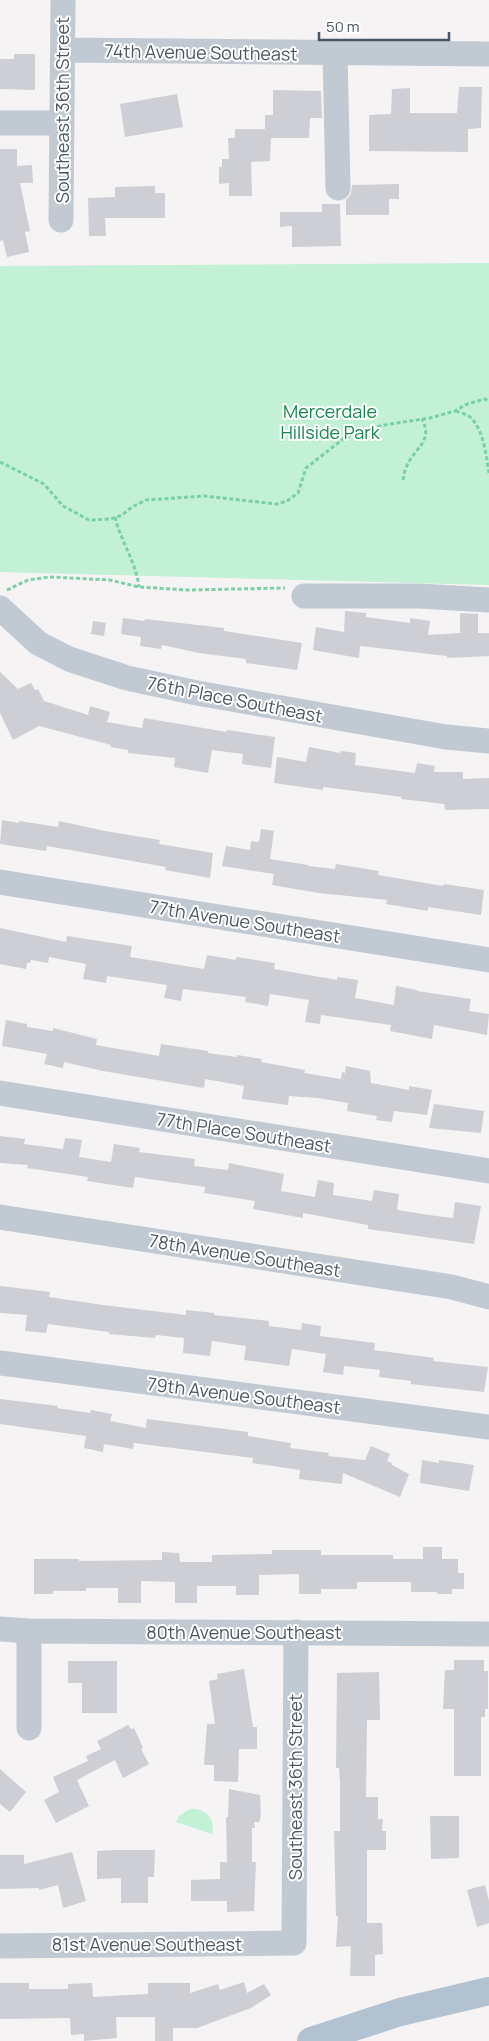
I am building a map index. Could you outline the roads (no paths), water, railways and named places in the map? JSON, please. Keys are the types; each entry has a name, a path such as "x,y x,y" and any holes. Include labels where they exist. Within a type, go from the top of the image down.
{"main road":[{"path":"311,2041 400,2012 489,1991"}],"street":[{"name":"Southeast 36th Street","path":"61,220 63,0"},
{"name":"74th Avenue Southeast","path":"64,50 489,54"},
{"path":"335,54 338,188"},
{"path":"0,123 62,124"},
{"path":"304,596 420,596 489,600"},
{"name":"76th Place Southeast","path":"2,601 38,643 69,659 127,678 197,693 437,735 489,740"},
{"name":"77th Avenue Southeast","path":"0,882 489,960"},
{"name":"77th Place Southeast","path":"0,1093 489,1171"},
{"name":"78th Avenue Southeast","path":"0,1217 452,1287 489,1297"},
{"name":"79th Avenue Southeast","path":"0,1363 489,1427"},
{"name":"80th Avenue Southeast","path":"0,1629 29,1631 489,1634"},
{"path":"29,1631 29,1728"},
{"name":"Southeast 36th Street","path":"294,1943 296,1632"},
{"name":"81st Avenue Southeast","path":"0,1946 294,1943"}],"park label":[{"name":"Mercerdale Hillside Park","path":"330,421"}]}
